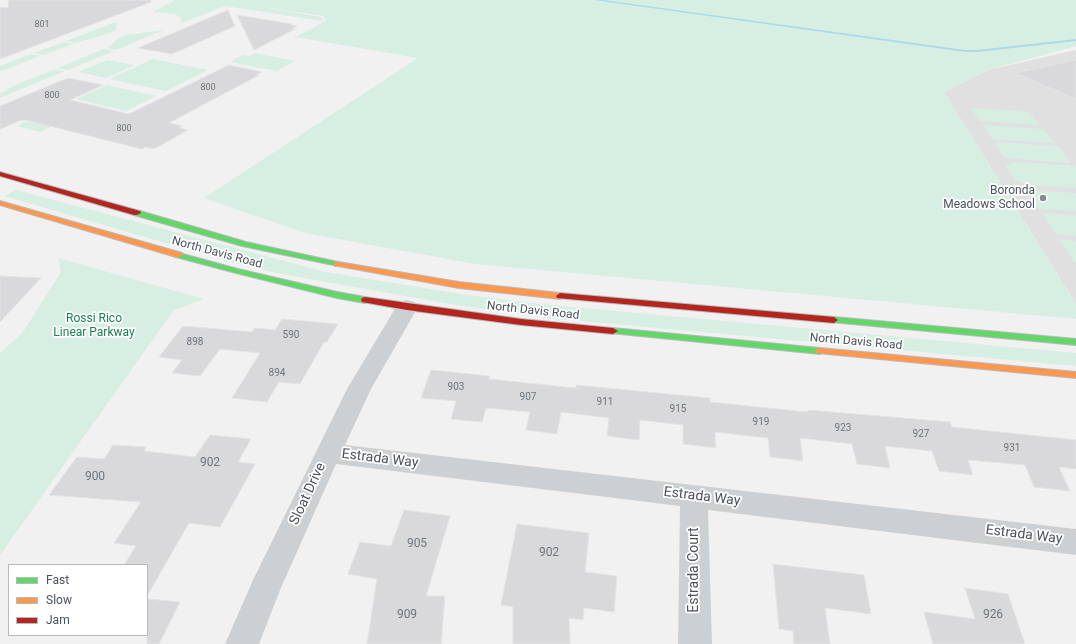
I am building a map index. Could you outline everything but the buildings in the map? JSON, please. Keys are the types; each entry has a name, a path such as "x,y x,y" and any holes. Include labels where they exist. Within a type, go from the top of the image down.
{"highway":[{"name":"North Davis Road","path":"0,174 245,244 316,260 428,280 514,292 1076,342"},
{"name":"North Davis Road","path":"0,203 236,272 337,295 407,307 522,322 1076,375"}],"street":[{"name":"Sloat Drive","path":"242,644 264,590 359,389 407,307"},
{"name":"Estrada Way","path":"328,453 1076,542"},
{"name":"Estrada Court","path":"694,496 695,644"}],"shaded area":[{"name":"Boronda Meadows School","path":"1076,50 1076,304 944,92 988,70"}],"green space":[{"path":"175,0 1076,0 1076,46 988,70 944,92 1076,304 1076,319 475,264 305,233 204,198 418,58 295,37 326,21 324,16 255,6 321,17 323,21 225,6 182,23 181,18 175,14 153,12"},
{"path":"116,22 116,30 108,34 75,43 66,41"},
{"path":"164,30 116,50 106,48 111,46 116,40 126,35"},
{"path":"64,42 73,44 43,55 34,53"},
{"path":"103,49 114,51 68,70 58,68"},
{"path":"256,53 295,61 277,71 230,62 243,55 250,56"},
{"path":"31,54 40,56 0,72 0,66"},
{"path":"153,59 208,70 166,91 109,79"},
{"path":"107,60 135,65 106,78 78,72"},
{"path":"55,69 65,71 0,98 0,94 13,86"},
{"path":"107,85 156,96 126,111 76,99"},
{"path":"59,107 81,113 40,132 17,126"},
{"path":"971,108 1029,112 1040,125 980,121"},
{"path":"983,125 1043,129 1055,143 992,139"},
{"path":"994,142 1058,146 1071,163 1005,158"},
{"path":"1013,162 1076,166 1076,188 1029,185 1014,179 1005,166"},
{"path":"16,190 326,272 467,295 550,305 1076,353 1076,366 547,318 444,303 276,273 234,263 4,196"},
{"path":"1026,190 1076,193 1076,211 1039,209"},
{"path":"1042,213 1076,215 1076,236 1056,234"},
{"path":"1059,239 1076,241 1076,263 1075,263"},
{"name":"Rossi Rico Linear Parkway","path":"58,258 204,299 174,310 0,555 0,353 23,332 61,272"}],"waterway":[{"path":"596,0 965,51 1076,40"}],"traffic: fast":[{"path":"137,213 245,244 338,264"},
{"path":"179,255 236,271 337,295 365,300"},
{"path":"834,320 1076,342"},
{"path":"613,331 820,351"}],"traffic: slow":[{"path":"0,203 179,255"},
{"path":"338,264 459,285 560,296"},
{"path":"820,351 1076,375"}],"traffic: jam":[{"path":"0,174 137,213"},
{"path":"560,296 834,320"},
{"path":"365,300 521,322 613,331"}],"place":[{"name":"Boronda Meadows School","path":"1043,198"}]}
